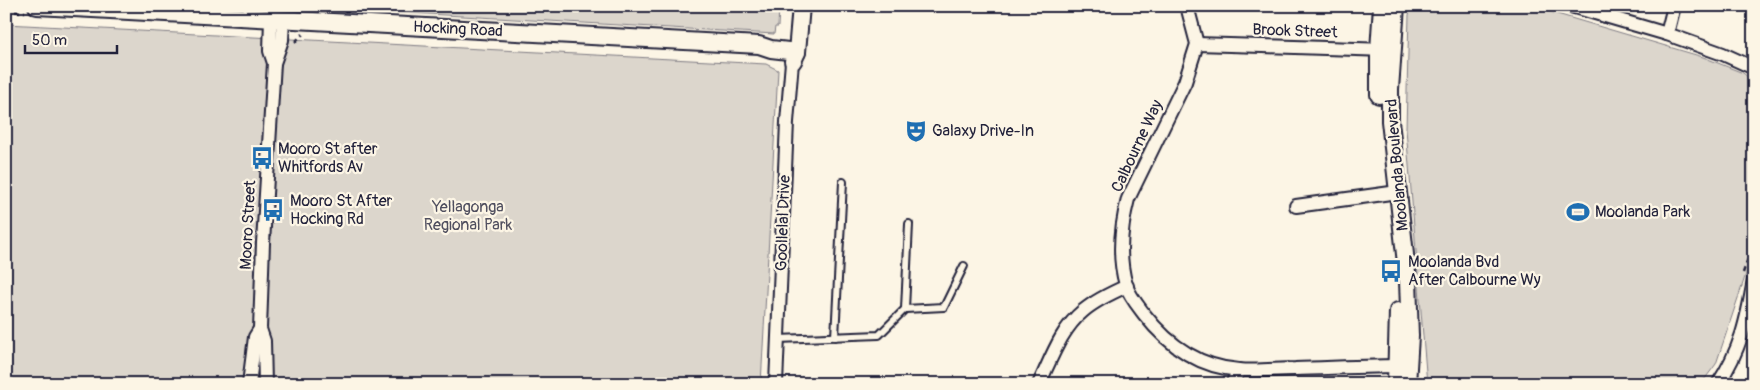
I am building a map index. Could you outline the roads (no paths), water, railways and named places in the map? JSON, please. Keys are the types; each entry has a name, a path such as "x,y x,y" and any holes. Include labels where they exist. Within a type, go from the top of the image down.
{"street":[{"name":"Hocking Road","path":"37,6 760,45 771,49 793,50"},
{"name":"Goollelal Drive","path":"791,6 793,50"},
{"name":"Goollelal Drive","path":"776,384 786,122 793,50 801,6"},
{"path":"1187,6 1197,44"},
{"name":"Moolanda Boulevard","path":"1382,6 1385,50 1380,128 1393,193 1403,366 1408,384"},
{"name":"Moolanda Boulevard","path":"1385,50 1396,6"},
{"path":"1571,6 1667,34 1754,68"},
{"path":"1667,34 1674,6"},
{"name":"Mooro Street","path":"264,384 264,341 260,328 263,243 274,63 270,51 277,20"},
{"name":"Brook Street","path":"1197,44 1385,50"},
{"name":"Calbourne Way","path":"1197,44 1185,82 1128,199 1122,237 1122,259 1126,286 1141,309 1168,341 1182,351 1201,360 1238,370 1403,366"},
{"path":"1296,206 1393,193"},
{"path":"1718,384 1730,367 1745,328 1748,277"},
{"path":"1039,384 1068,327 1082,312 1103,297 1126,286"},
{"name":"Mooro Street","path":"250,384 254,337 260,328"},
{"name":"Moolanda Boulevard","path":"1396,384 1403,366"},
{"path":"1232,384 1238,370"}],"lane":[{"path":"835,337 843,182"},
{"path":"905,309 909,224"},
{"path":"778,339 879,335 905,309 944,307 964,266"}],"place":[{"name":"Galaxy Drive-In","path":"916,131"},
{"name":"Mooro St after Whitfords Av","path":"262,158"},
{"name":"Mooro St After Hocking Rd","path":"273,210"},
{"name":"Moolanda Park","path":"1578,212"},
{"name":"Moolanda Bvd After Calbourne Wy","path":"1391,271"}],"park label":[{"name":"Yellagonga Regional Park","path":"468,216"}]}
